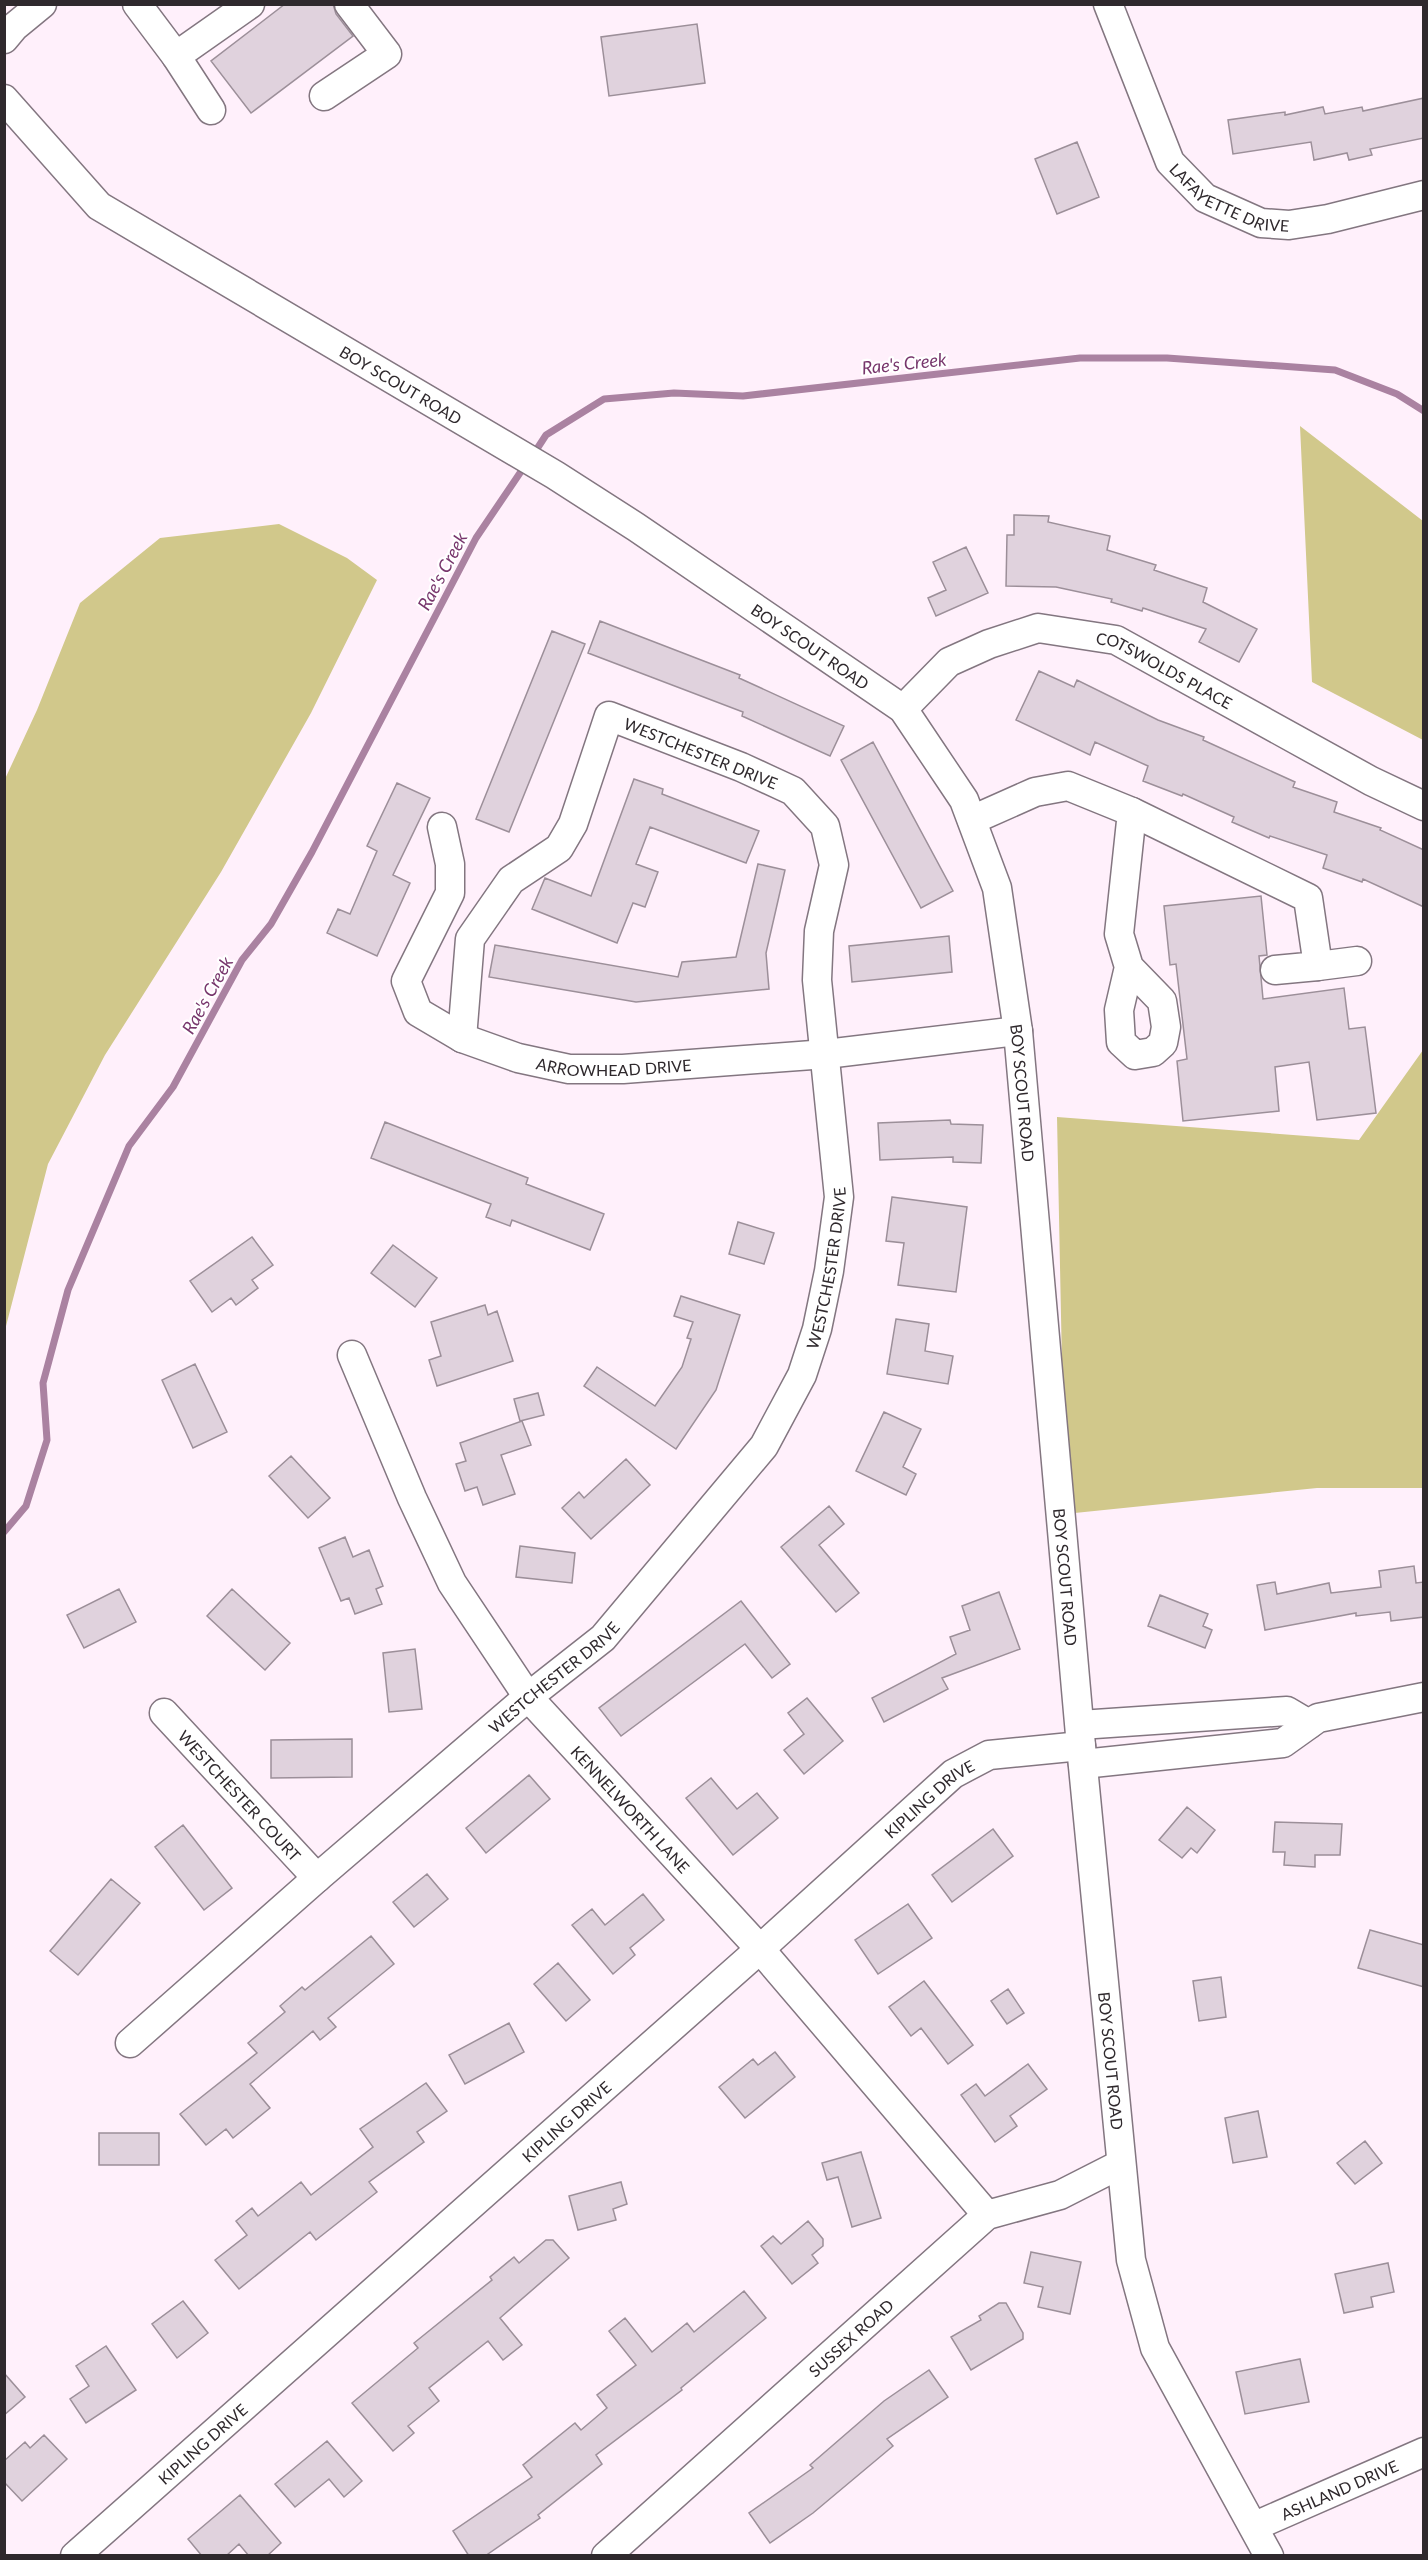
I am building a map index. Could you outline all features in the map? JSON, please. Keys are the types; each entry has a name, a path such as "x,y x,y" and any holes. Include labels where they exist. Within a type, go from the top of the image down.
{"street":[{"path":"137,4 176,56 211,110"},
{"path":"176,56 250,4"},
{"path":"324,96 387,54 349,4"},
{"name":"LAFAYETTE DRIVE","path":"1108,4 1157,134 1170,162 1205,198 1227,210 1261,223 1289,225 1328,219 1424,195"},
{"path":"4,39 33,8"},
{"name":"BOY SCOUT ROAD","path":"4,99 99,206 555,475 636,527 903,709 964,800 997,888 1018,1031 1081,1745 1131,2260 1155,2348 1255,2526 1269,2556"},
{"name":"COTSWOLDS PLACE","path":"903,709 949,662 1038,628 1116,640 1371,781 1424,806"},
{"name":"WESTCHESTER DRIVE","path":"130,2043 316,1878 528,1697 603,1638 764,1446 802,1375 817,1329 830,1271 838,1197 826,1054 817,980 819,931 834,865 825,826 793,791 741,767 609,716 573,824 559,848 512,880 470,939 462,1038"},
{"path":"972,820 1035,792 1068,786 1132,812 1308,898 1318,966"},
{"path":"1129,967 1119,934 1132,812"},
{"name":"ARROWHEAD DRIVE","path":"442,827 450,864 450,893 406,981 418,1012 462,1038 518,1058 569,1069 623,1069 826,1054 1018,1031"},
{"path":"1275,970 1356,961"},
{"name":"KENNELWORTH LANE","path":"352,1355 412,1498 452,1583 528,1697 760,1949 987,2215"},
{"name":"KIPLING DRIVE","path":"75,2556 760,1949 953,1774 989,1755 1081,1745 1283,1743 1318,1718 1424,1697"},
{"name":"KIPLING DRIVE","path":"1081,1745 1148,1718 1287,1711 1309,1724"},
{"name":"WESTCHESTER COURT","path":"164,1713 316,1878"},
{"name":"SUSSEX ROAD","path":"606,2556 987,2215 1060,2195 1121,2164"},
{"name":"ASHLAND DRIVE","path":"1255,2526 1424,2452"}],"shaded area":[{"path":"1300,426 1423,521 1423,740 1312,682"},
{"path":"279,524 347,558 377,580 311,713 221,872 105,1055 48,1164 5,1330 5,779 37,710 80,603 160,538"},
{"path":"1423,1050 1423,1488 1317,1488 1065,1514 1057,1117 1359,1140"}],"building":[{"path":"285,4 333,4 336,14 353,36 251,113 211,61"},
{"path":"697,24 705,83 609,96 601,37"},
{"path":"1424,98 1424,138 1370,149 1372,155 1349,160 1347,153 1314,160 1311,142 1233,154 1228,120 1285,112 1285,115 1323,107 1325,114 1362,107 1363,111"},
{"path":"1077,142 1099,197 1057,214 1035,159"},
{"path":"1014,515 1049,516 1048,522 1110,536 1107,550 1156,565 1154,570 1207,588 1203,602 1257,629 1239,662 1199,642 1206,629 1143,608 1142,611 1111,602 1112,599 1056,587 1006,586 1007,535 1014,535"},
{"path":"966,547 988,593 936,616 928,598 946,590 933,562"},
{"path":"600,621 740,675 739,678 844,726 830,756 742,716 743,712 588,653"},
{"path":"552,631 585,644 509,832 476,819"},
{"path":"1039,671 1074,687 1077,680 1158,720 1204,737 1203,740 1295,782 1293,787 1337,802 1334,812 1381,828 1380,830 1424,850 1424,907 1363,879 1362,882 1323,868 1327,855 1270,836 1269,838 1232,822 1234,817 1183,794 1182,796 1143,781 1148,766 1095,742 1090,755 1016,720"},
{"path":"873,742 953,891 921,908 841,760"},
{"path":"634,779 663,789 662,794 759,831 746,863 650,827 636,864 658,872 645,907 633,903 617,943 532,909 545,878 591,896"},
{"path":"397,783 430,798 393,875 410,883 377,956 327,933 338,909 350,914 377,851 367,846"},
{"path":"758,864 785,870 766,953 769,989 636,1002 489,977 495,945 678,977 682,962 736,957"},
{"path":"1261,896 1267,955 1259,956 1263,999 1344,988 1349,1029 1365,1027 1376,1113 1317,1120 1309,1062 1275,1067 1279,1111 1183,1121 1177,1061 1187,1059 1176,964 1170,965 1164,906"},
{"path":"949,936 952,972 852,982 849,946"},
{"path":"950,1120 951,1124 983,1125 981,1163 953,1162 953,1157 880,1160 878,1123"},
{"path":"385,1122 528,1178 526,1184 604,1214 590,1250 512,1220 510,1226 486,1217 491,1204 371,1158"},
{"path":"892,1197 967,1207 956,1292 898,1285 904,1243 886,1241"},
{"path":"738,1222 774,1233 764,1264 729,1254"},
{"path":"252,1237 273,1265 252,1280 258,1288 236,1305 231,1298 212,1312 190,1281"},
{"path":"393,1245 437,1278 415,1307 371,1273"},
{"path":"681,1296 740,1315 716,1390 676,1449 584,1386 597,1367 655,1406 682,1367 691,1339 687,1338 693,1322 674,1316"},
{"path":"485,1305 488,1315 497,1311 513,1361 437,1386 429,1360 441,1356 431,1322"},
{"path":"896,1319 929,1324 925,1351 953,1356 948,1384 887,1374"},
{"path":"195,1364 227,1432 193,1448 162,1380"},
{"path":"538,1393 544,1415 520,1421 514,1399"},
{"path":"884,1412 921,1429 903,1467 916,1474 906,1495 856,1471"},
{"path":"522,1421 531,1445 501,1455 515,1494 483,1505 477,1487 465,1491 456,1464 466,1461 460,1443"},
{"path":"291,1456 330,1498 308,1518 269,1476"},
{"path":"626,1459 650,1485 591,1539 562,1508 579,1492 584,1498"},
{"path":"829,1506 844,1524 819,1545 859,1593 836,1612 781,1547"},
{"path":"345,1537 353,1557 369,1550 383,1586 376,1589 382,1604 355,1614 349,1598 341,1601 319,1548"},
{"path":"520,1546 575,1553 572,1583 516,1577"},
{"path":"1414,1566 1416,1583 1424,1582 1424,1617 1391,1621 1390,1612 1356,1616 1356,1613 1265,1630 1257,1585 1275,1582 1277,1594 1329,1583 1331,1593 1381,1587 1379,1571"},
{"path":"119,1589 136,1622 84,1648 67,1615"},
{"path":"232,1589 290,1643 265,1670 207,1616"},
{"path":"999,1592 1020,1649 942,1678 948,1689 884,1722 872,1698 956,1654 950,1637 970,1630 962,1606"},
{"path":"1160,1595 1208,1614 1203,1626 1212,1630 1205,1648 1148,1626"},
{"path":"741,1601 790,1664 772,1678 745,1644 621,1736 599,1708"},
{"path":"415,1649 422,1709 389,1712 383,1653"},
{"path":"807,1698 843,1741 804,1774 784,1750 804,1734 788,1713"},
{"path":"352,1739 352,1777 271,1778 271,1740"},
{"path":"529,1775 550,1799 486,1853 466,1828"},
{"path":"711,1778 737,1809 757,1793 778,1818 733,1855 686,1798"},
{"path":"1187,1807 1215,1830 1197,1853 1191,1848 1182,1858 1159,1840"},
{"path":"1275,1822 1342,1824 1340,1855 1315,1855 1315,1867 1284,1865 1285,1852 1273,1852"},
{"path":"183,1825 232,1888 204,1910 155,1847"},
{"path":"993,1829 1013,1856 952,1902 932,1875"},
{"path":"427,1874 448,1899 414,1927 393,1902"},
{"path":"111,1879 140,1903 78,1975 50,1951"},
{"path":"643,1894 664,1920 630,1948 635,1955 613,1974 572,1925 592,1909 605,1925"},
{"path":"908,1904 932,1938 878,1974 855,1940"},
{"path":"1370,1930 1424,1945 1424,1987 1358,1968"},
{"path":"371,1936 394,1964 328,2018 336,2027 320,2040 313,2031 250,2084 270,2108 233,2138 226,2129 206,2145 180,2114 257,2053 248,2043 285,2012 280,2006 302,1987 305,1990"},
{"path":"558,1963 590,2000 566,2021 534,1984"},
{"path":"1221,1977 1226,2017 1199,2021 1193,1981"},
{"path":"924,1981 973,2045 948,2064 921,2028 911,2036 889,2007"},
{"path":"1008,1989 1024,2013 1007,2024 991,2001"},
{"path":"509,2023 524,2052 465,2084 449,2055"},
{"path":"775,2052 795,2077 745,2118 719,2087 753,2059 758,2065"},
{"path":"1028,2064 1047,2089 1010,2116 1017,2126 995,2142 961,2095 976,2084 985,2096"},
{"path":"426,2083 447,2111 417,2132 424,2142 369,2182 377,2192 316,2240 310,2232 239,2289 215,2260 247,2235 236,2221 252,2208 258,2216 301,2182 311,2195 373,2147 360,2129"},
{"path":"1258,2111 1267,2157 1233,2163 1225,2118"},
{"path":"99,2133 159,2133 159,2165 99,2165"},
{"path":"1365,2141 1382,2163 1355,2184 1337,2163"},
{"path":"861,2152 881,2218 852,2227 838,2177 827,2180 822,2163"},
{"path":"621,2182 627,2204 613,2209 616,2220 578,2230 569,2196"},
{"path":"808,2221 823,2239 823,2246 812,2255 818,2263 792,2284 761,2246 773,2236 781,2244"},
{"path":"546,2240 553,2240 569,2258 500,2318 522,2345 503,2360 488,2341 429,2388 439,2401 408,2426 414,2433 393,2451 352,2403 418,2348 414,2343 492,2280 490,2277 514,2257 519,2263"},
{"path":"1031,2252 1081,2262 1070,2314 1038,2307 1043,2287 1024,2283"},
{"path":"1388,2263 1394,2292 1371,2297 1373,2307 1344,2313 1335,2274"},
{"path":"744,2291 766,2318 681,2388 682,2390 596,2455 602,2464 538,2515 540,2518 485,2556 469,2556 453,2531 532,2477 523,2465 575,2423 581,2430 607,2408 597,2395 636,2365 609,2331 625,2318 652,2352 687,2323 694,2332"},
{"path":"183,2301 208,2333 177,2358 152,2324"},
{"path":"999,2303 1006,2303 1023,2333 1023,2339 971,2370 951,2337 981,2320 979,2316"},
{"path":"106,2346 136,2390 86,2423 70,2399 89,2386 76,2366"},
{"path":"1300,2359 1309,2402 1245,2414 1236,2372"},
{"path":"929,2370 948,2397 887,2439 893,2446 813,2513 770,2543 749,2513 813,2468 810,2465 884,2401"},
{"path":"4,2373 25,2397 4,2415"},
{"path":"44,2435 67,2459 22,2501 4,2482 4,2461 25,2442 30,2448"},
{"path":"327,2441 362,2481 344,2497 329,2479 295,2507 275,2484"},
{"path":"240,2495 281,2543 267,2556 249,2556 239,2544 226,2556 202,2556 188,2539"}],"waterway":[{"name":"Rae's Creek","path":"533,455 546,435 604,399 674,393 743,396 1080,358 1167,358 1335,370 1397,394 1424,411"},
{"name":"Rae's Creek","path":"4,1532 26,1506 47,1440 43,1383 68,1290 129,1146 173,1087 242,960 271,924 312,852 476,538 526,464"}]}
